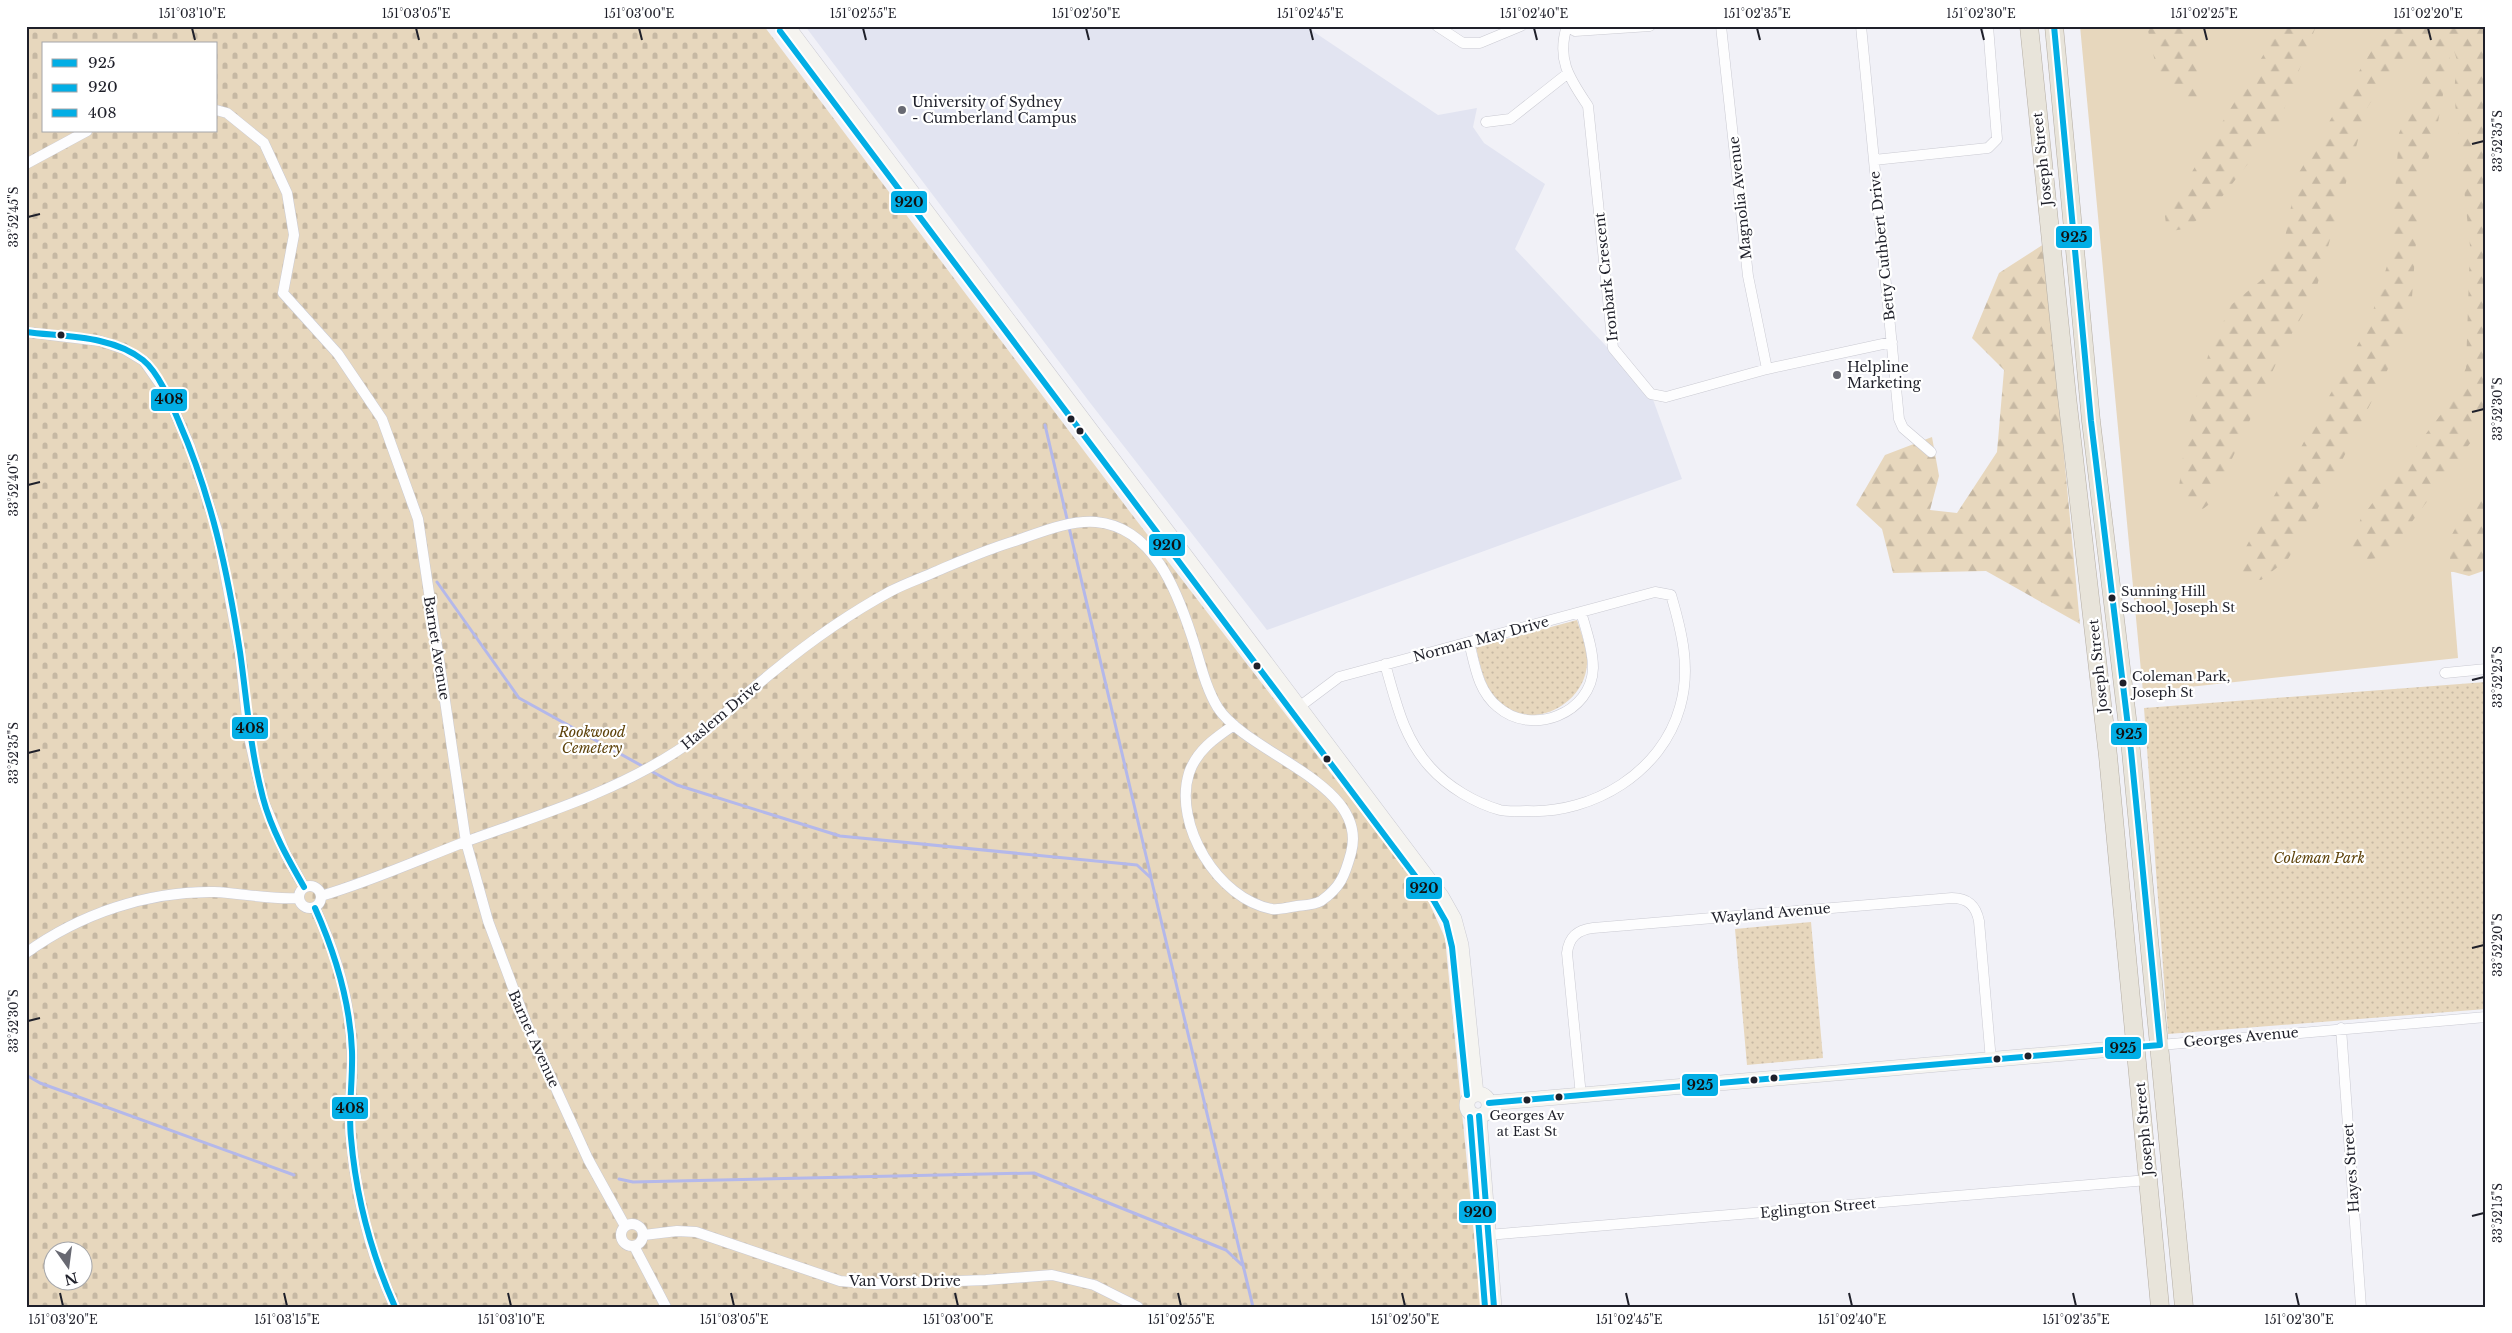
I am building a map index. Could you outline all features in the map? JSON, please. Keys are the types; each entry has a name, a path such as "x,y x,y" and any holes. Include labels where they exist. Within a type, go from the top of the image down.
{"highway":[{"name":"Joseph Street","path":"2029,26 2069,416 2102,701 2160,1307"},
{"name":"Joseph Street","path":"2054,26 2091,421 2131,751 2184,1307"},
{"name":"Georges Avenue","path":"2136,1048 2160,1045"}],"main road":[{"path":"787,26 1441,896 1454,919 1460,945 1476,1094"},
{"name":"Georges Avenue","path":"1489,1103 2136,1048"},
{"path":"1476,1094 1486,1097 1489,1103 1487,1111 1479,1116 1470,1112 1467,1105 1469,1098 1476,1094"},
{"path":"1479,1116 1494,1307"}],"street":[{"path":"1437,26 1463,43 1480,43 1521,26"},
{"name":"Ironbark Crescent","path":"1650,26 1575,31 1567,26 1562,43 1567,74 1588,106 1613,348 1651,394 1666,397 1767,369 1892,342"},
{"name":"Magnolia Avenue","path":"1721,26 1748,276 1767,369"},
{"name":"Betty Cuthbert Drive","path":"1861,26 1899,419 1903,428 1931,452"},
{"path":"1874,160 1988,148 1997,139 1988,26"},
{"path":"1486,122 1510,119 1567,74"},
{"name":"Barnet Avenue","path":"218,111 227,113 264,143 287,193 294,234 282,293 338,354 382,419 418,519 466,842 488,921 515,997 588,1159 625,1226 622,1232 622,1240 634,1246 666,1307"},
{"path":"26,164 85,132"},
{"path":"26,332 100,340 124,349 144,361 167,394 190,447 216,530 240,652 249,737 263,800 286,855 304,887"},
{"name":"Haslem Drive","path":"321,896 588,798 639,773 697,737 774,671 852,614 893,590 984,551 1055,528 1079,523 1097,522 1119,528 1141,541 1160,565 1180,602 1208,686 1219,709 1234,725"},
{"name":"Norman May Drive","path":"1300,707 1339,677 1385,664 1655,592 1671,595 1680,626 1686,661 1680,707 1660,751 1634,776 1592,802 1547,812 1501,810 1462,794 1430,767 1403,726 1385,664"},
{"path":"1469,642 1478,678 1486,694 1497,707 1510,716 1525,722 1542,722 1562,715 1587,690 1593,670 1591,647 1581,612"},
{"path":"2445,673 2486,669"},
{"path":"1234,725 1258,745 1303,770 1343,807 1355,839 1344,880 1318,904 1274,909 1240,895 1215,873 1198,847 1186,808 1189,774 1200,751 1213,739 1234,725"},
{"path":"304,887 315,887 321,896 315,908 304,907 298,898 299,892 304,887"},
{"path":"26,953 54,934 96,914 160,897 210,892 298,898"},
{"name":"Wayland Avenue","path":"1581,1096 1567,953 1572,938 1578,932 1593,928 1952,898 1966,900 1976,909 1979,921 1991,1061"},
{"path":"315,908 333,952 348,1007 352,1050 351,1136 356,1184 374,1254 395,1307"},
{"name":"Georges Avenue","path":"2160,1045 2486,1017"},
{"name":"Hayes Street","path":"2341,1028 2361,1307"},
{"name":"Eglington Street","path":"1488,1235 2148,1180"},
{"path":"625,1226 639,1225 644,1235 641,1242 634,1246"},
{"name":"Van Vorst Drive","path":"644,1235 677,1231 696,1232 840,1281 903,1283 1052,1275 1094,1285 1138,1307"}],"shaded area":[{"path":"805,26 1310,26 1314,32 1438,115 1477,108 1473,127 1484,143 1545,184 1515,249 1651,394 1682,479 1267,630 1091,404"}],"green space":[{"name":"Rookwood Cemetery","path":"26,26 764,26 1130,512 1427,898 1445,938 1481,1307 26,1307"},
{"path":"2080,26 2486,26 2486,568 2451,572 2458,658 2143,692"},
{"path":"2147,26 2199,26 2202,96 2185,104 2159,80"},
{"path":"2281,26 2316,26 2278,125 2211,211 2183,229 2167,232 2165,216"},
{"path":"2386,26 2486,26 2486,409 2471,442 2394,546 2383,555 2373,559 2362,558 2349,553 2361,518 2452,400 2466,368 2470,246 2454,93 2457,60 2452,45 2436,133 2420,187 2411,311 2400,345 2316,512 2288,559 2261,580 2245,578 2236,565 2369,324 2391,253 2399,133 2422,87 2424,63 2411,54 2395,64 2367,108 2315,293 2280,355 2212,502 2199,512 2185,503 2179,487 2186,434 2208,356 2231,305 2264,278 2283,248 2297,176"},
{"path":"2044,244 2080,624 1986,571 1893,573 1882,529 1856,505 1885,455 1932,437 1939,476 1930,510 1957,513 1997,452 2004,370 1972,338 1999,273"},
{"path":"2486,498 2486,570 2469,576 2450,571 2450,538 2466,509"},
{"path":"1577,620 1585,647 1587,664 1584,677 1570,699 1547,713 1534,715 1521,714 1508,710 1501,705 1495,699 1486,682 1476,647"},
{"name":"Coleman Park","path":"2486,682 2486,1009 2168,1034 2144,708"},
{"path":"1811,922 1823,1058 1747,1065 1735,929"}],"waterway":[{"path":"1045,425 1151,877"},
{"path":"437,582 519,698 644,767"},
{"path":"649,770 677,785 840,836 1137,865 1151,878 1253,1307"},
{"path":"26,1075 40,1083 294,1175"},
{"path":"619,1179 633,1182 1034,1173 1226,1250 1242,1265"}],"transit line":[{"name":"925","path":"1489,1103 2160,1045 2131,751 2091,421 2054,26"},
{"name":"920","path":"780,31 1434,901 1446,922 1452,947 1467,1095"},
{"name":"408","path":"26,332 87,338 117,346 143,360 154,372 164,389 190,450 217,535 235,622 252,743 266,810 286,855 304,887"},
{"name":"408","path":"315,908 335,960 345,996 351,1032 350,1127 353,1160 361,1203 372,1245 395,1307"},
{"name":"925","path":"1479,1116 1494,1307"},
{"name":"920","path":"1470,1117 1485,1307"}],"place":[{"name":"University of Sydney - Cumberland Campus","path":"902,110"},
{"name":"Helpline Marketing","path":"1837,375"},
{"name":"Sunning Hill School, Joseph St","path":"2112,598"},
{"name":"Coleman Park, Joseph St","path":"2123,683"},
{"name":"Georges Av at East St","path":"1527,1100"}]}
